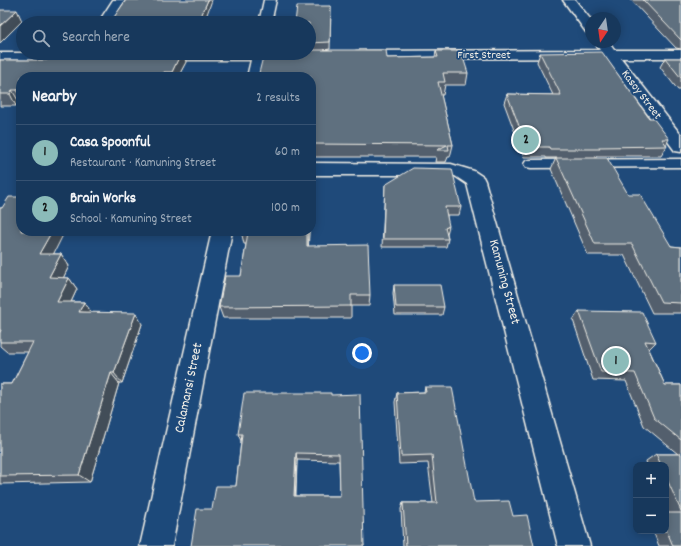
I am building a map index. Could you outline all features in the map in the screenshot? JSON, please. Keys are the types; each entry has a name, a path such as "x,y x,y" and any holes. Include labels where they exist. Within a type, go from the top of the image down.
{"street":[{"path":"109,16 119,0"},
{"path":"267,16 270,0"},
{"path":"569,0 585,21"},
{"name":"Kasoy Street","path":"606,48 681,147"},
{"name":"First Street","path":"343,56 681,54"},
{"path":"0,57 16,57"},
{"path":"255,72 258,60"},
{"name":"Kamuning Street","path":"316,169 441,169 454,170 468,174 476,181 574,546"},
{"name":"Calamansi Street","path":"156,546 221,236"}],"lane":[{"path":"531,164 681,163"}],"building":[{"path":"126,0 208,0 201,16 115,16"},
{"path":"643,0 681,0 681,40"},
{"path":"297,6 331,6 330,42 316,43 316,16 296,16"},
{"path":"0,10 17,10 0,26"},
{"path":"316,50 386,50 387,58 438,57 436,51 461,51 468,73 443,73 445,82 438,82 453,145 448,145 449,150 437,150 447,145 316,144 316,72 259,72 262,60 316,60"},
{"path":"602,52 649,118 653,118 669,139 662,139 667,146 599,147 600,149 550,149 549,147 527,147 507,94 561,95 540,53"},
{"path":"665,58 681,58 681,78"},
{"path":"0,60 178,60 172,72 16,72 16,90 12,90 10,94 0,94"},
{"path":"556,158 607,158 628,194 640,194 671,246 681,247 681,303 661,302 632,244 595,244"},
{"path":"413,168 452,169 461,207 445,207 449,226 445,228 448,239 383,239 385,185"},
{"path":"9,197 16,197 16,236 49,236 39,254 61,254 49,277 69,278 57,302 84,302 79,312 136,313 114,373 111,373 79,475 0,476 0,384 12,384 33,342 0,342 0,208 2,208"},
{"path":"247,236 307,236 307,246 368,245 370,295 351,295 351,306 219,307 225,276 241,276"},
{"path":"394,285 440,285 444,307 396,307"},
{"path":"579,311 642,312 656,342 645,341 665,385 681,385 681,440 654,418 635,373 601,372"},
{"path":"425,387 452,387 474,502 509,501 513,516 527,515 534,546 406,546 403,503 437,503 432,455 401,456 397,393 426,392"},
{"path":"244,393 331,393 331,395 360,394 364,546 191,546 197,509 212,509 216,486 236,486 242,434 238,434","holes":["296,453 339,454 340,496 294,496"]},
{"path":"656,454 681,454 681,511 669,484 669,462 660,462"},
{"path":"669,513 681,513 681,546 673,546 668,534"}],"place":[{"name":"Brain Works","path":"526,140"},
{"name":"Casa Spoonful","path":"616,361"}]}
